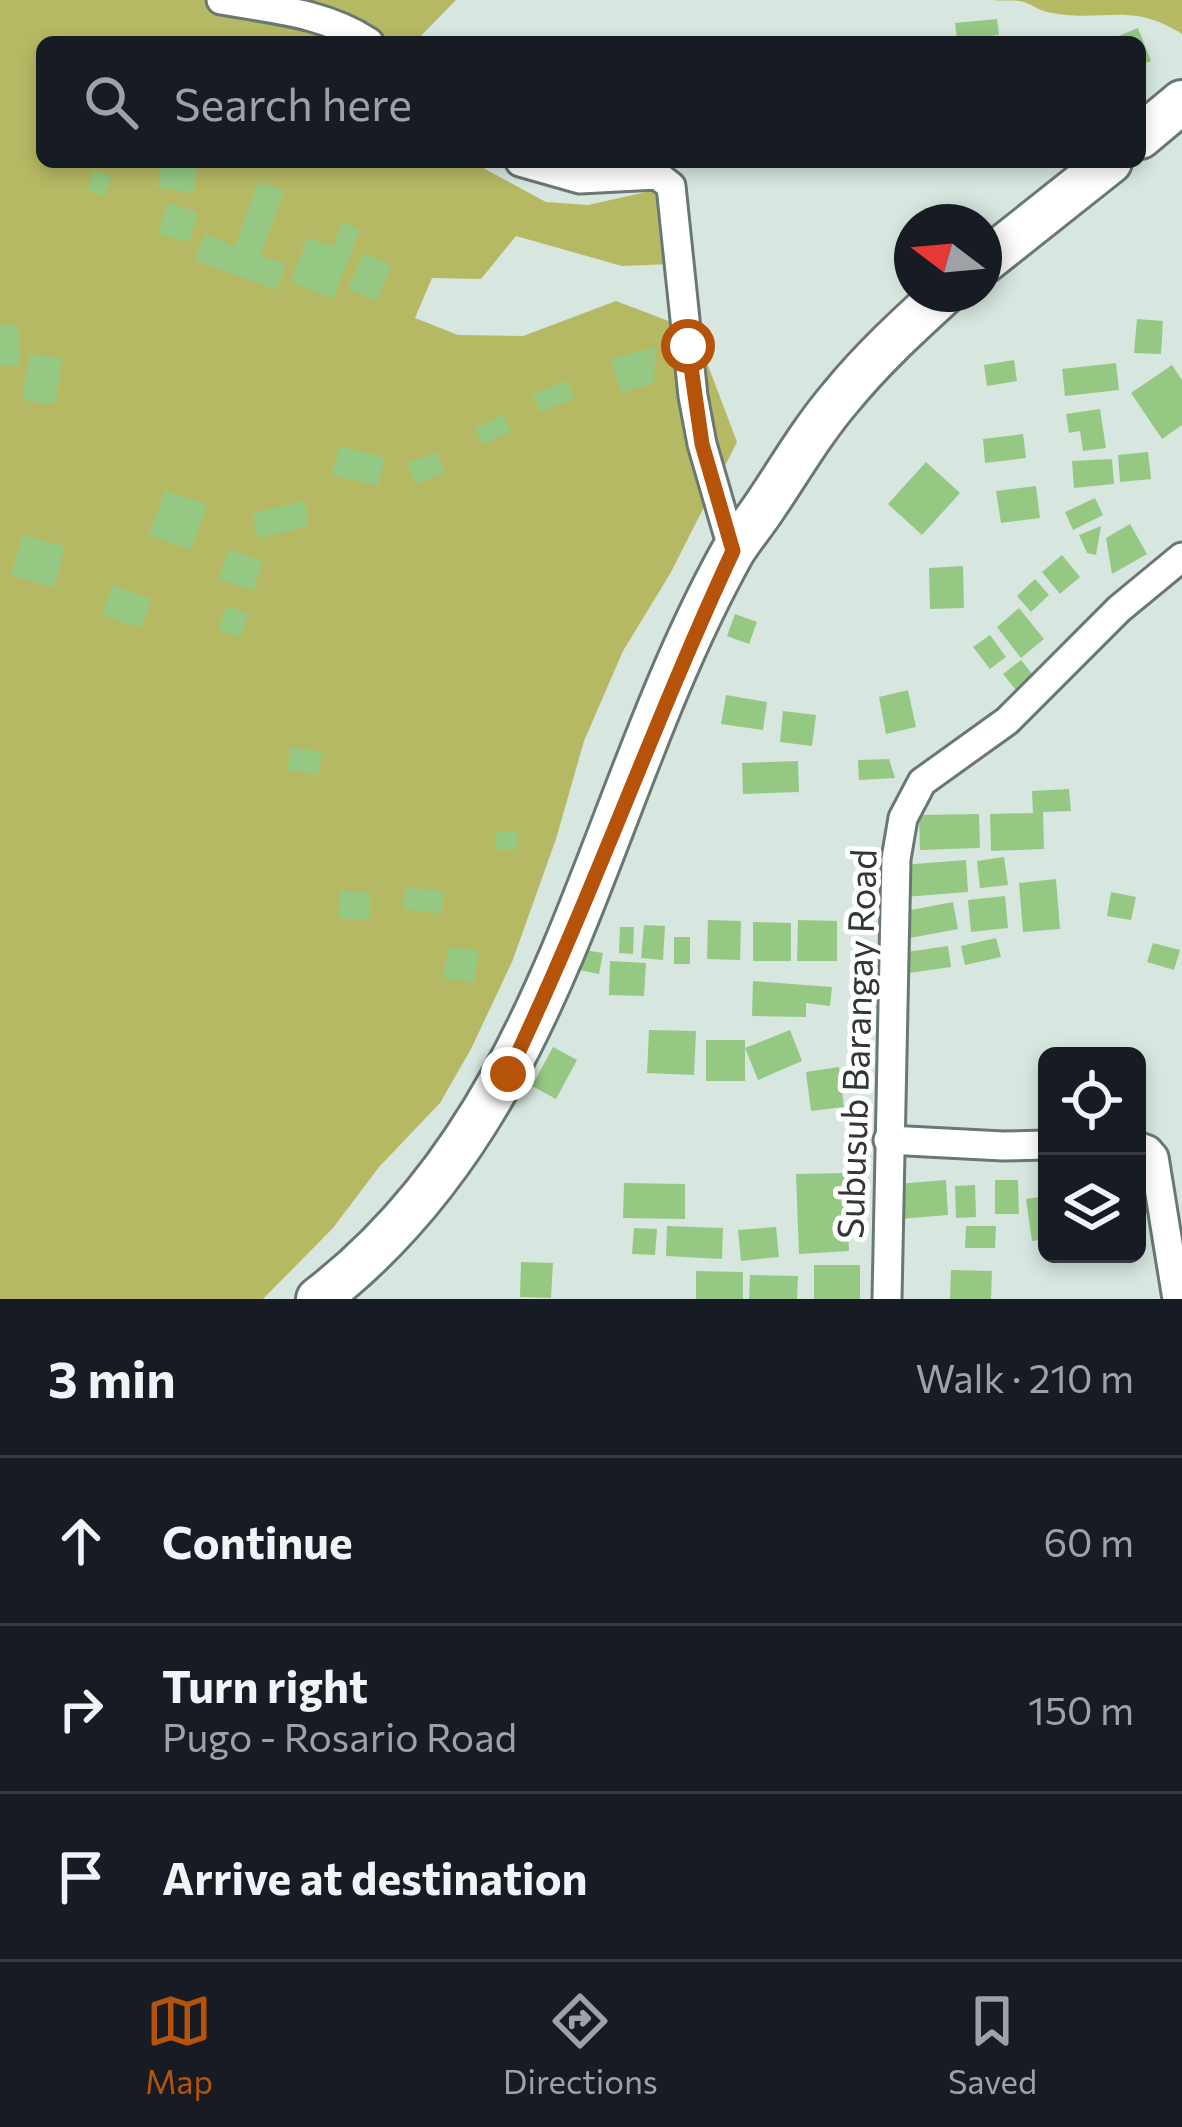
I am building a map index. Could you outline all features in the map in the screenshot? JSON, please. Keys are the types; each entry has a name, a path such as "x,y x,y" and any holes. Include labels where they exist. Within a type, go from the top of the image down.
{"main road":[{"path":"1146,131 1182,102"},
{"path":"1002,248 1102,168"},
{"path":"318,1299 348,1276 435,1184 508,1074 551,985 646,743 733,551 839,398 924,312"}],"street":[{"path":"221,0 311,16 360,36"},
{"path":"542,168 580,178 647,174 668,182 674,194 693,396 733,551"},
{"name":"Subusub Barangay Road","path":"887,1299 897,837 912,798 922,782 1007,721 1118,609 1182,556"},
{"path":"888,1139 1038,1145"},
{"path":"1146,1149 1154,1157 1177,1299"}],"green space":[{"path":"0,0 456,0 421,36 36,36 36,168 484,168 546,202 588,205 664,188 670,264 622,266 516,236 481,279 432,278 415,318 458,335 523,336 616,301 695,331 737,442 670,574 623,651 584,741 556,839 512,962 471,1049 440,1103 379,1167 333,1228 263,1299 0,1299"},
{"path":"992,0 1182,0 1182,34 1131,15 1067,15 1020,1"}],"building":[{"path":"997,19 999,35 957,36 955,23"},
{"path":"1138,28 1141,36 1119,36"},
{"path":"160,168 197,168 194,193 158,188"},
{"path":"93,171 111,176 105,196 88,191"},
{"path":"258,182 284,191 261,255 286,265 276,290 195,260 205,234 235,246"},
{"path":"167,203 198,212 189,242 158,234"},
{"path":"342,222 360,229 333,299 291,282 308,237 333,247"},
{"path":"363,253 391,265 377,301 348,289"},
{"path":"1137,319 1163,321 1161,354 1134,353"},
{"path":"18,325 20,365 0,366 0,326"},
{"path":"655,347 654,383 621,393 611,359"},
{"path":"30,354 62,359 55,405 22,400"},
{"path":"1014,360 1017,381 987,386 984,365"},
{"path":"1116,363 1119,390 1065,396 1062,369"},
{"path":"1172,365 1182,380 1182,425 1162,439 1131,393"},
{"path":"567,381 574,399 540,412 533,394"},
{"path":"1100,409 1106,448 1083,451 1080,431 1069,433 1066,414"},
{"path":"503,415 511,431 483,445 475,429"},
{"path":"1023,434 1026,458 985,463 983,439"},
{"path":"339,446 385,457 378,486 332,475"},
{"path":"437,452 445,473 415,484 408,463"},
{"path":"1148,452 1151,479 1120,482 1118,455"},
{"path":"1112,459 1114,484 1074,488 1072,461"},
{"path":"926,462 960,493 922,535 888,504"},
{"path":"1036,486 1040,518 1001,523 996,491"},
{"path":"165,490 207,505 191,550 149,535"},
{"path":"1095,498 1103,515 1073,530 1065,512"},
{"path":"304,501 309,526 258,538 253,513"},
{"path":"1130,524 1147,554 1112,574 1106,538"},
{"path":"1101,526 1096,555 1087,553 1079,535"},
{"path":"22,535 65,546 54,587 11,576"},
{"path":"229,550 263,561 253,591 219,579"},
{"path":"1062,555 1080,577 1060,594 1042,572"},
{"path":"963,566 964,608 930,609 929,568"},
{"path":"1035,579 1049,595 1031,612 1017,596"},
{"path":"112,586 151,599 141,628 102,615"},
{"path":"227,606 248,614 240,638 218,630"},
{"path":"1019,608 1044,639 1021,658 997,627"},
{"path":"735,614 757,622 749,644 727,636"},
{"path":"990,635 1006,657 990,669 973,647"},
{"path":"1021,660 1038,681 1020,695 1003,674"},
{"path":"908,690 916,727 886,734 879,697"},
{"path":"726,695 767,702 763,730 721,724"},
{"path":"783,711 816,715 812,746 780,742"},
{"path":"291,747 322,752 318,775 287,770"},
{"path":"889,759 895,778 859,780 858,760"},
{"path":"798,761 799,792 743,794 742,763"},
{"path":"1069,789 1071,811 1043,812 1044,849 991,851 990,814 1033,813 1032,791"},
{"path":"979,814 980,848 920,850 919,815"},
{"path":"517,831 517,850 495,850 495,832"},
{"path":"1004,857 1008,885 980,888 977,861"},
{"path":"966,860 968,892 904,897 901,865"},
{"path":"1056,879 1060,929 1023,932 1019,883"},
{"path":"406,887 444,892 441,914 403,909"},
{"path":"340,891 371,893 369,920 338,918"},
{"path":"1111,892 1136,897 1131,920 1107,916"},
{"path":"1005,896 1008,928 971,932 968,900"},
{"path":"953,902 958,929 910,938 905,911"},
{"path":"708,920 741,921 740,960 707,959"},
{"path":"798,920 837,921 837,961 797,961"},
{"path":"753,922 791,923 791,961 753,961"},
{"path":"644,925 665,926 663,960 641,958"},
{"path":"620,927 634,927 633,954 619,953"},
{"path":"674,937 690,937 690,964 674,964"},
{"path":"996,938 1001,957 965,965 961,946"},
{"path":"1153,943 1180,950 1174,970 1147,962"},
{"path":"948,946 951,967 902,974 900,953"},
{"path":"448,947 479,951 474,983 443,978"},
{"path":"584,950 603,953 599,974 580,970"},
{"path":"610,961 646,963 644,996 609,995"},
{"path":"753,981 832,987 830,1006 806,1003 806,1017 752,1016"},
{"path":"649,1030 696,1031 694,1075 647,1073"},
{"path":"790,1030 802,1061 758,1080 745,1048"},
{"path":"706,1040 745,1040 745,1081 706,1081"},
{"path":"553,1047 577,1060 556,1099 532,1086"},
{"path":"839,1067 844,1107 811,1111 806,1072"},
{"path":"845,1173 849,1251 799,1254 796,1174"},
{"path":"946,1180 948,1215 900,1219 897,1184"},
{"path":"995,1180 1018,1180 1019,1214 995,1214"},
{"path":"624,1183 685,1184 685,1219 623,1218"},
{"path":"975,1185 976,1217 956,1218 955,1186"},
{"path":"1038,1197 1038,1240 1032,1241 1026,1199"},
{"path":"667,1226 723,1228 722,1259 666,1256"},
{"path":"966,1226 996,1226 995,1248 965,1248"},
{"path":"776,1227 779,1257 741,1261 738,1230"},
{"path":"634,1228 657,1229 655,1255 632,1254"},
{"path":"521,1262 553,1263 551,1298 520,1297"},
{"path":"814,1265 860,1265 860,1299 814,1299"},
{"path":"951,1270 992,1271 991,1299 950,1299"},
{"path":"696,1271 743,1272 743,1299 696,1299"},
{"path":"750,1275 798,1276 797,1299 749,1299"}],"route":[{"path":"508,1074 551,985 646,743 733,551 702,444 688,346"}]}
